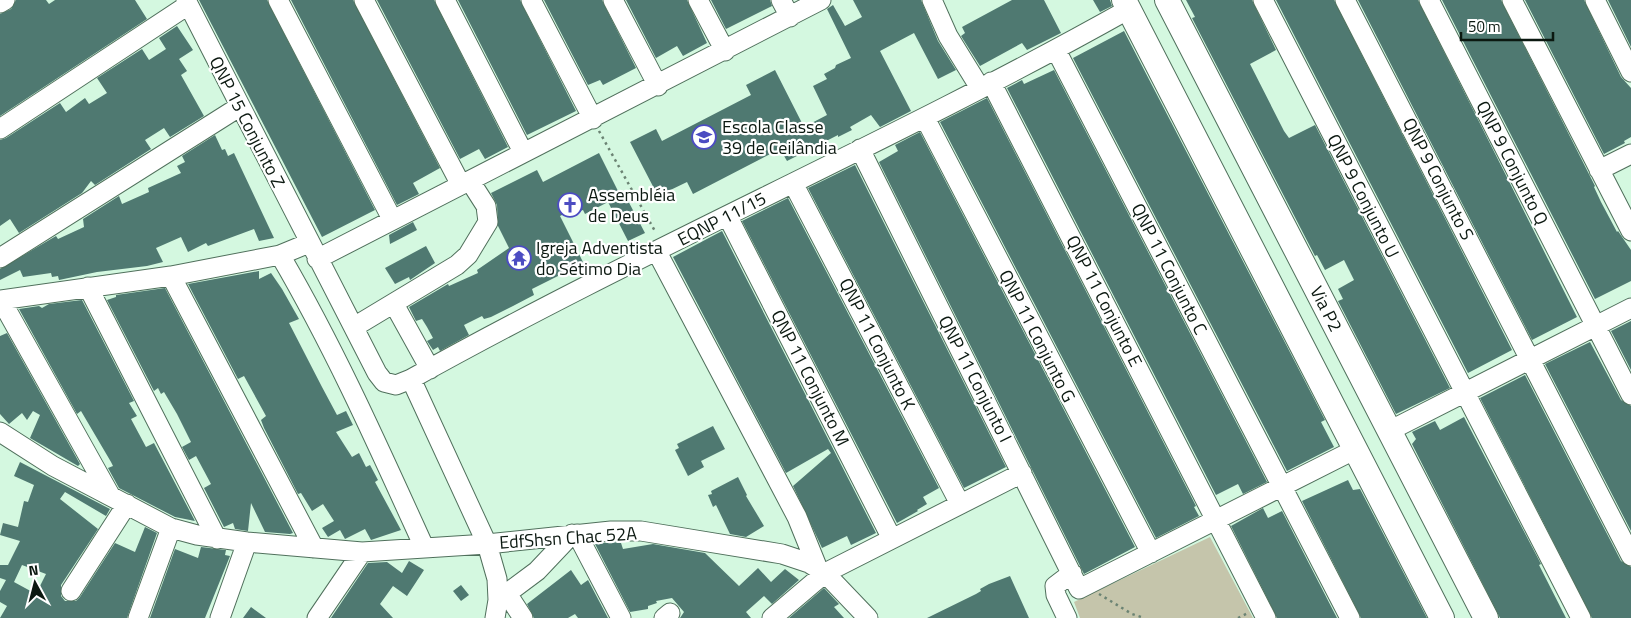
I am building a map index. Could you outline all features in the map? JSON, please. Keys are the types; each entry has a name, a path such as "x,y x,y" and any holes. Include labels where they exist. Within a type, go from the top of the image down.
{"main road":[{"name":"Via P2","path":"1167,0 1486,618"},
{"path":"1126,4 1442,618"},
{"path":"1226,196 1238,196 1260,181"},
{"path":"1237,220 1252,209 1272,203"}],"street":[{"path":"0,3 5,0"},
{"path":"278,0 392,219"},
{"path":"354,327 456,265 468,255 487,227 488,215 486,206 466,183 364,0"},
{"path":"445,0 523,152"},
{"path":"531,0 593,119"},
{"path":"613,0 658,86"},
{"path":"698,0 725,51"},
{"path":"781,0 790,17"},
{"path":"110,495 0,300 171,276 280,255 313,251 392,219 466,183 523,152 658,86 821,0"},
{"path":"932,0 948,36 986,85"},
{"name":"QNP 9 Conjunto U","path":"1263,0 1582,618"},
{"name":"QNP 9 Conjunto S","path":"1345,0 1631,556"},
{"name":"QNP 9 Conjunto Q","path":"1429,0 1631,395"},
{"path":"1512,0 1631,231"},
{"path":"1594,0 1631,72"},
{"path":"0,129 187,3"},
{"name":"QNP 15 Conjunto Z","path":"187,3 313,251 354,327"},
{"name":"EQNP 11/15","path":"354,327 384,382 396,384 411,379 1056,50 1126,4"},
{"name":"QNP 11 Conjunto C","path":"1056,50 1350,618"},
{"name":"QNP 11 Conjunto E","path":"986,85 1216,520 1258,615"},
{"path":"0,258 239,107"},
{"name":"QNP 11 Conjunto G","path":"925,118 1151,553"},
{"name":"QNP 11 Conjunto I","path":"860,149 1080,589 1097,580"},
{"path":"1600,170 1631,154"},
{"name":"QNP 11 Conjunto K","path":"793,183 960,504"},
{"name":"QNP 11 Conjunto M","path":"728,217 892,539"},
{"path":"661,250 796,517 821,571"},
{"path":"280,255 304,296 352,393 424,547"},
{"path":"171,276 314,548"},
{"path":"88,287 217,538"},
{"path":"394,304 430,369"},
{"path":"1389,431 1631,308"},
{"path":"411,379 487,544 497,579 500,604"},
{"name":"EdfShsn Chac 52A","path":"0,432 53,466 171,528 217,538 362,552 487,544 610,531 641,532 782,554 821,571 868,618"},
{"path":"1097,580 1356,450"},
{"path":"772,618 821,571 892,539 1022,473"},
{"path":"71,592 127,504"},
{"path":"138,618 171,528"},
{"path":"500,604 575,534 621,618"},
{"path":"220,618 247,542"},
{"path":"317,618 362,552"},
{"path":"1066,618 1056,595 1055,586 1072,573"},
{"path":"500,604 523,618"}],"path":[{"path":"593,119 661,250"},
{"path":"1097,580 1099,594 1132,614 1144,618"},
{"path":"1238,618 1258,615"}],"green space":[{"path":"1210,537 1253,618 1080,618 1074,602"}],"building":[{"path":"16,0 46,0 49,4 55,0 135,0 147,19 0,116 0,14 11,9"},
{"path":"199,0 267,0 375,210 322,237"},
{"path":"291,0 353,0 440,168 413,183 419,194 397,205"},
{"path":"377,0 434,0 508,147 485,159 479,149 460,159"},
{"path":"458,0 520,0 576,111 527,135"},
{"path":"544,0 602,0 636,68 603,85 600,80 588,85"},
{"path":"626,0 687,0 707,43 683,56 677,46 656,58"},
{"path":"711,0 770,0 772,6 726,29"},
{"path":"853,0 921,0 938,41 956,70 938,79 914,33 880,51 911,111 880,127 871,115 850,127 852,130 838,137 838,135 787,161 780,149 693,194 687,182 658,196 630,142 656,129 662,141 751,95 746,85 775,70 804,127 827,115 813,86 827,79 824,74 835,68 836,65 851,58 827,9 833,5 845,26 862,17"},
{"path":"1012,0 1044,0 1061,33 1027,50 1022,43 980,66 961,36 965,33 962,27"},
{"path":"1093,0 1110,0 1112,6 1100,12"},
{"path":"1186,0 1252,0 1276,50 1250,64 1284,131 1289,138 1315,125 1450,388 1396,414 1338,301 1343,299 1338,289 1354,280 1344,260 1325,270 1317,255 1315,256 1192,18 1195,17"},
{"path":"1276,0 1334,0 1512,350 1468,373"},
{"path":"1358,0 1418,0 1577,317 1532,340"},
{"path":"1442,0 1501,0 1595,186 1601,202 1617,232 1631,250 1631,281 1595,299"},
{"path":"1525,0 1584,0 1621,77 1631,88 1631,137 1624,141 1625,143 1604,154"},
{"path":"1608,0 1631,0 1631,47"},
{"path":"177,26 193,50 179,59 187,71 181,75 204,116 170,137 164,128 145,140 151,149 95,185 91,181 82,193 19,233 10,219 0,226 0,140 60,103 66,112 85,98 89,104 107,93 97,78 142,49 149,60 166,49 159,38"},
{"path":"1124,31 1325,420 1321,422 1334,447 1287,471 1073,58"},
{"path":"1054,70 1267,482 1243,494 1238,484 1216,495 1007,88 1022,80 1024,84"},
{"path":"987,98 1196,506 1194,507 1199,516 1156,538 940,122"},
{"path":"920,132 1135,547 1084,574 879,162 898,151 895,145"},
{"path":"215,135 222,150 225,149 228,156 234,153 274,238 259,241 254,229 208,246 206,243 188,252 181,237 156,248 163,262 147,266 97,272 59,280 58,276 52,277 51,273 23,277 20,270 0,280 0,269 56,236 58,239 84,227 83,219 119,196 122,204 149,192 148,188 181,173 177,166 185,162 182,156"},
{"path":"599,153 621,197 625,195 645,233 628,241 608,202 585,214 578,207 560,216 586,268 570,276 568,271 532,289 534,295 513,306 491,317 484,319 482,316 464,325 469,335 440,351 438,347 433,350 427,341 433,338 427,327 422,319 416,321 409,307 448,284 449,286 478,273 477,270 509,248 498,226 497,205 491,193 537,170 543,182"},
{"path":"855,165 1006,467 964,488 808,188"},
{"path":"788,198 939,488 923,497 927,504 897,523 742,221"},
{"path":"413,222 417,230 390,244 389,235"},
{"path":"722,231 876,533 851,545 847,536 822,548 793,486 831,453 828,449 786,473 673,257"},
{"path":"426,246 435,263 410,280 409,277 395,284 385,268"},
{"path":"259,271 259,279 271,273 299,319 289,323 337,415 346,411 353,425 336,432 352,457 359,453 366,467 370,465 378,480 375,482 401,530 371,540 365,529 345,539 340,530 328,537 322,528 334,521 323,504 312,511 301,493 298,494 264,428 261,420 266,416 244,376 238,379 188,284"},
{"path":"165,288 293,533 265,532 251,503 248,531 235,529 233,523 224,527 204,488 211,484 196,456 189,460 182,447 191,442 177,414 164,392 161,394 158,388 154,391 107,300 116,297 116,295"},
{"path":"82,300 134,401 129,403 137,416 131,419 146,447 154,443 195,521 175,517 119,488 108,468 113,466 111,462 81,411 77,414 19,309 39,306 42,308 49,304"},
{"path":"1631,321 1631,370 1611,331"},
{"path":"7,333 80,464 78,466 30,438 40,415 33,411 27,420 22,413 9,424 0,414 0,336"},
{"path":"1590,342 1621,400 1631,406 1631,531 1545,364"},
{"path":"1525,375 1621,561 1631,567 1631,618 1592,618 1480,398"},
{"path":"1464,417 1541,564 1539,565 1566,618 1500,618 1412,444 1416,439 1412,432 1435,421 1440,430"},
{"path":"713,426 725,449 701,461 704,467 688,476 675,450 679,448 677,444"},
{"path":"20,462 110,509 106,516 65,492 60,499 98,529 61,585 61,596 65,601 76,601 80,597 115,543 135,552 145,527 157,533 127,618 0,618 7,606 0,602 0,591 6,580 0,578 0,565 8,565 20,541 0,535 3,523 18,527 24,501 28,502 34,485 14,476","holes":["22,565 46,574 36,594 14,582"]},
{"path":"738,477 746,496 764,526 746,537 730,534 716,505 713,507 708,495 712,494 711,491"},
{"path":"1348,480 1353,490 1360,489 1427,618 1361,618 1302,501"},
{"path":"1263,508 1268,518 1282,511 1337,618 1277,618 1231,526"},
{"path":"621,543 623,549 653,544 705,553 739,586 758,568 771,582 785,569 799,580 772,604 764,596 746,612 751,618 680,618 684,612 672,598 656,601 657,603 648,606 648,609 630,612 595,544"},
{"path":"201,547 226,550 225,555 230,556 205,618 150,618 175,549 198,558"},
{"path":"409,561 424,570 407,596 393,586 380,604 393,618 331,618 368,563 387,562 402,573"},
{"path":"571,570 581,585 588,580 608,618 578,618 575,614 568,618 534,618 527,604"},
{"path":"1010,576 1029,618 927,618 976,594 981,591 980,589 989,584"},
{"path":"461,585 469,595 461,601 453,591"},
{"path":"824,588 839,604 834,607 844,618 789,618"},
{"path":"251,607 266,618 243,618"}],"place":[{"name":"Escola Classe 39 de Ceilândia","path":"704,137"},
{"name":"Assembléia de Deus","path":"570,205"},
{"name":"Igreja Adventista do Sétimo Dia","path":"519,258"}]}
